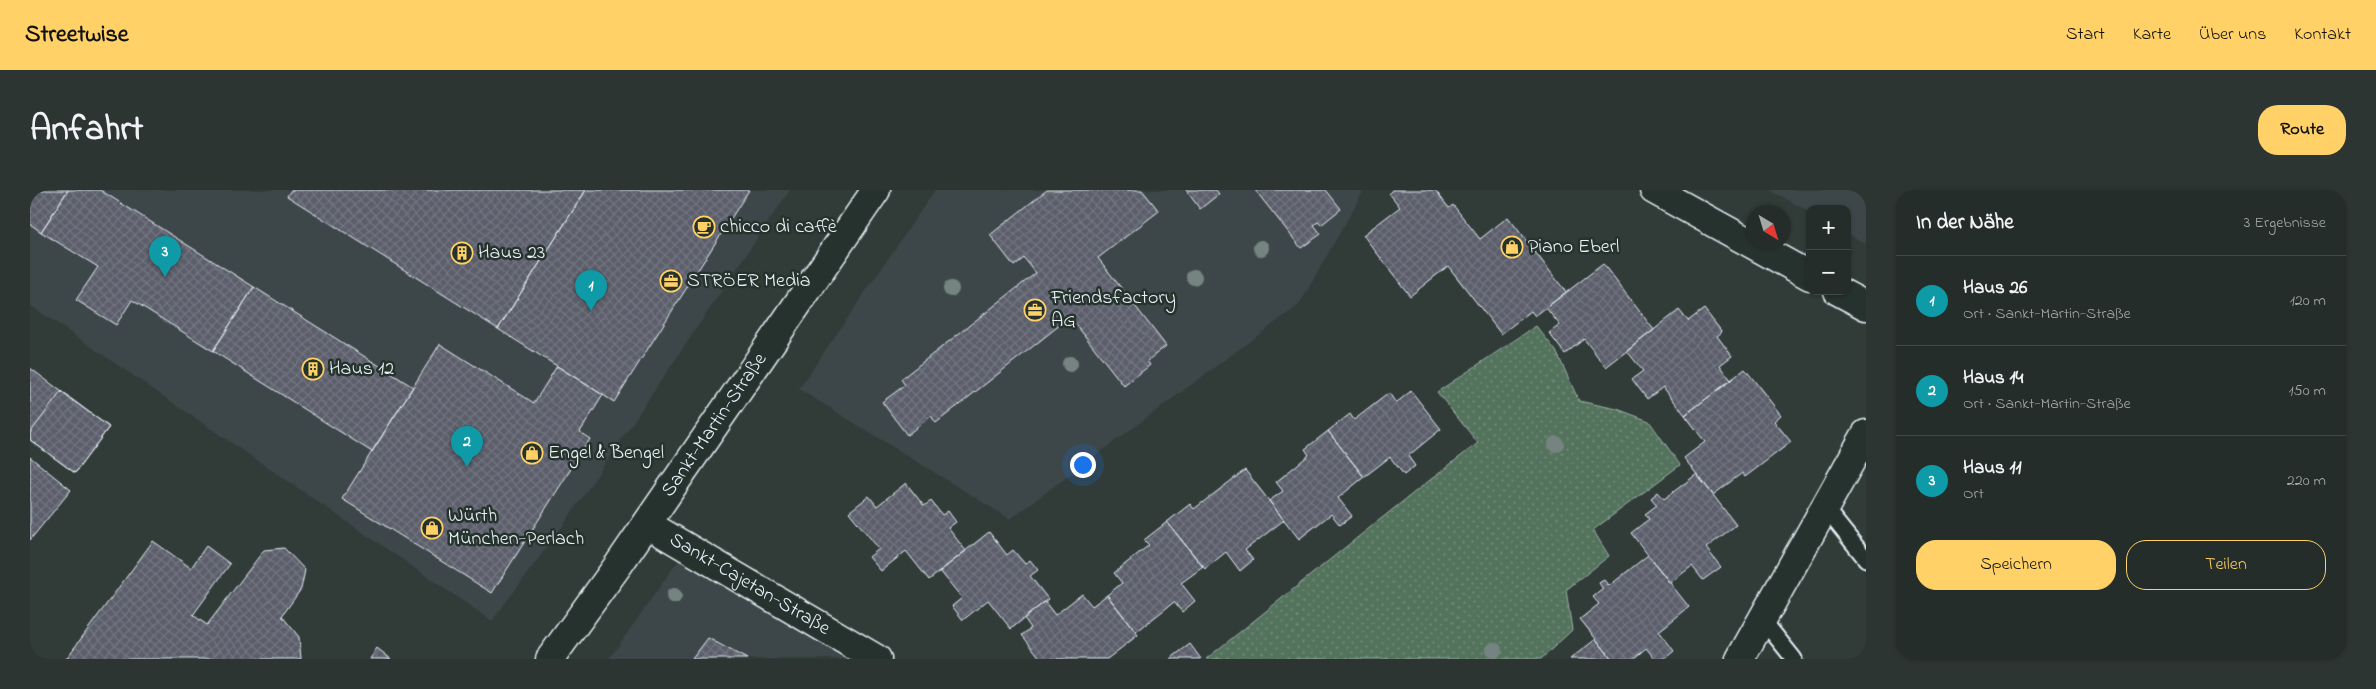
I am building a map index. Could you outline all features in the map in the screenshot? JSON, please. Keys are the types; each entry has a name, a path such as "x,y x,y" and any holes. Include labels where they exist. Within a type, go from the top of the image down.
{"street":[{"name":"Sankt-Martin-Straße","path":"550,659 647,524 876,190"},
{"path":"1654,190 1806,274"},
{"path":"1845,295 1866,306"},
{"path":"1740,659 1866,434"},
{"name":"Sankt-Cajetan-Straße","path":"647,524 877,659"}],"lane":[{"path":"1825,508 1866,558"},
{"path":"1762,619 1794,659"}],"shaded area":[{"path":"30,190 790,190 562,527 492,621 30,305"},
{"path":"935,190 1364,190 1299,305 1010,519 799,389"},
{"path":"1770,190 1866,190 1866,244 1851,235 1851,205 1806,205 1806,210"},
{"path":"680,558 862,659 609,659"}],"green space":[{"path":"1536,326 1556,351 1579,401 1617,409 1649,421 1680,465 1593,530 1609,556 1566,590 1572,630 1541,659 1206,659 1478,443 1437,392"}],"building":[{"path":"30,190 68,190 41,232 30,224"},
{"path":"68,190 100,190 254,287 213,351 132,300 116,325 76,300 98,267 41,232"},
{"name":"Haus 23","path":"291,190 586,190 498,329 287,196"},
{"path":"586,190 749,190 614,402 498,329"},
{"path":"1047,190 1142,190 1159,211 1098,258 1166,346 1147,361 1150,365 1124,386 1070,317 936,423 931,416 907,435 882,402 905,385 901,379 1036,273 1024,258 1014,266 990,235"},
{"path":"1186,190 1216,190 1219,194 1200,209"},
{"path":"1255,190 1326,190 1341,209 1321,225 1318,222 1314,225 1321,234 1301,248"},
{"path":"1392,190 1435,190 1449,208 1453,205 1480,239 1508,217 1566,292 1535,316 1531,311 1501,334 1448,266 1410,296 1363,235 1400,207 1389,193"},
{"path":"1603,264 1654,330 1606,367 1584,339 1565,354 1549,333 1560,325 1546,308"},
{"name":"Haus 12","path":"254,287 413,387 372,452 213,351"},
{"path":"1704,309 1722,332 1717,336 1732,356 1720,365 1731,380 1685,415 1663,387 1647,399 1632,379 1643,371 1627,351 1679,310 1688,321"},
{"path":"440,344 534,403 557,366 603,395 580,432 590,439 492,593 342,499"},
{"path":"30,368 109,427 75,473 30,440"},
{"path":"1745,369 1781,415 1774,421 1791,442 1745,477 1742,473 1713,495 1684,458 1705,442 1685,415"},
{"path":"1411,391 1441,429 1408,456 1415,466 1404,475 1390,457 1364,477 1328,431 1350,414 1354,420 1389,393 1396,403"},
{"path":"61,392 109,427 75,473 30,440 30,433"},
{"path":"1328,431 1364,477 1338,498 1352,516 1340,525 1331,514 1299,539 1269,501 1283,491 1276,482 1309,455 1305,449"},
{"path":"30,457 71,490 30,540"},
{"path":"1245,470 1284,520 1245,550 1253,560 1240,571 1226,552 1205,569 1167,522 1190,504 1194,509"},
{"path":"1697,474 1736,525 1706,548 1721,567 1703,580 1692,566 1670,583 1631,533 1649,519 1645,514 1657,505 1651,498 1658,492 1664,499"},
{"path":"906,483 924,506 931,501 942,515 948,511 956,522 948,528 966,551 929,580 906,551 881,571 869,557 879,549 849,512 869,496 877,506"},
{"path":"1167,522 1203,567 1181,583 1195,601 1182,612 1174,602 1136,632 1107,595 1122,583 1114,573 1149,545 1144,540"},
{"path":"989,532 1007,555 1013,550 1025,564 1030,560 1038,570 1030,576 1048,599 1011,629 988,600 963,620 952,606 962,598 940,571"},
{"path":"153,541 191,568 206,546 230,564 193,615 207,625 264,550 284,548 305,570 301,589 282,616 299,637 301,659 66,659"},
{"path":"1648,555 1689,607 1659,631 1674,651 1664,659 1655,659 1646,648 1633,659 1612,659 1580,619 1599,604 1593,597 1603,589 1599,583 1604,580 1609,586"},
{"path":"1082,594 1092,606 1107,595 1138,635 1107,659 1041,659 1022,635 1031,628 1024,618 1045,602 1055,615"},
{"path":"708,638 747,659 692,659"},
{"path":"1596,639 1612,659 1570,659"},
{"path":"1190,644 1201,659 1170,659"},
{"path":"377,648 391,659 370,659"}],"place":[{"name":"chicco di caffè","path":"704,227"},
{"name":"Piano Eberl","path":"1512,247"},
{"name":"Haus 23","path":"462,253"},
{"name":"Haus 11","path":"165,277"},
{"name":"STRÖER Media","path":"671,281"},
{"name":"Friendsfactory AG","path":"1035,310"},
{"name":"Haus 26","path":"591,311"},
{"name":"Haus 12","path":"313,369"},
{"name":"Engel & Bengel","path":"532,453"},
{"name":"Haus 14","path":"467,467"},
{"name":"Würth München-Perlach","path":"432,528"}]}
